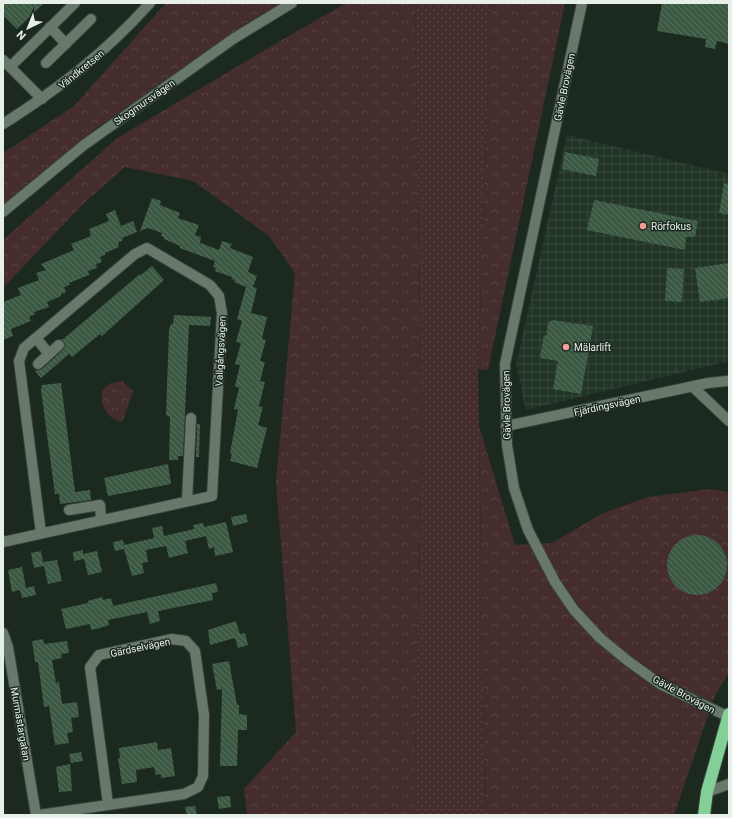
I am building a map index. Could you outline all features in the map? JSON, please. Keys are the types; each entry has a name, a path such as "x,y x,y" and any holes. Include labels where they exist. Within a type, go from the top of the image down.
{"highway":[{"path":"704,815 707,792 729,716"}],"street":[{"path":"42,100 7,63 50,27 75,3"},
{"name":"Vändkretsen","path":"3,124 42,100 72,77 110,45 150,3"},
{"name":"Skogmursvägen","path":"3,212 84,144 233,39 292,3"},
{"name":"Gävle Brovägen","path":"582,3 505,364 507,445 514,488 520,509 539,554 574,610 600,638 628,662 660,684 729,716"},
{"path":"46,63 91,19"},
{"path":"50,27 66,44"},
{"name":"Vallgångsvägen","path":"3,542 41,534 187,501 212,496 222,313 219,296 210,286 147,248 135,254 24,348 18,361 41,534"},
{"path":"36,338 49,354"},
{"path":"38,364 59,345"},
{"name":"Fjärdingsvägen","path":"506,426 708,383 727,381"},
{"path":"693,387 727,417"},
{"path":"187,501 191,418"},
{"path":"69,510 100,505 101,520"},
{"name":"Murmästargatan","path":"3,633 8,647 38,815"},
{"name":"Gärdselvägen","path":"38,815 184,794 198,787 203,776 204,715 195,651 186,641 172,639 98,655 90,667 108,804"},
{"path":"707,792 729,784"}],"shaded area":[{"path":"567,135 729,174 729,361 526,410 516,365"}],"green space":[{"path":"166,3 283,3 246,24 95,129 3,205 3,153 74,106"},
{"path":"346,3 415,3 422,440 414,815 247,815 244,789 296,732 276,482 295,273 269,236 193,181 125,167 81,206 3,288 3,240 116,139"},
{"path":"415,3 491,3 478,369 485,815 414,815 422,440"},
{"path":"491,3 565,3 488,370 478,369"},
{"path":"122,381 133,391 124,418 121,422 111,417 105,410 102,401 102,390 111,383"},
{"path":"479,426 515,545 552,543 601,514 648,497 710,489 729,492 729,672 714,698 674,815 485,815"}],"building":[{"path":"3,3 44,3 17,29 3,15"},
{"path":"662,3 729,3 729,44 717,41 715,49 705,47 706,39 657,31"},
{"path":"565,152 599,159 596,176 562,169"},
{"path":"724,183 729,184 729,215 719,213"},
{"path":"152,198 161,201 160,205 180,213 178,218 199,225 195,235 201,237 200,243 219,250 222,241 232,244 230,248 253,257 248,272 257,276 253,287 257,288 251,313 267,317 262,339 266,340 260,361 265,362 260,381 265,382 259,406 263,407 258,425 267,428 257,468 230,461 232,454 230,453 238,410 234,409 239,388 235,386 240,365 235,364 241,343 236,342 242,321 237,319 246,287 234,282 235,280 232,279 232,277 215,271 216,268 213,267 215,261 180,248 180,246 164,239 164,237 161,236 162,233 148,228 140,231"},
{"name":"Rörfokus","path":"594,200 698,221 695,237 686,237 685,250 587,230"},
{"path":"115,210 121,226 133,221 137,232 122,238 123,240 118,243 119,247 105,253 105,255 100,257 102,262 96,264 97,268 88,271 89,275 69,283 70,285 64,287 66,292 61,294 61,296 47,302 49,307 34,312 35,314 29,317 31,321 11,329 13,336 3,340 3,302 21,295 18,288 39,280 36,273 46,270 41,264 74,250 71,244 91,236 89,229 109,221 106,214"},
{"path":"729,263 729,298 700,302 695,268"},
{"path":"152,266 164,280 102,336 100,334 72,357 69,354 41,378 35,371 42,369 63,350 65,344 62,340 140,274 141,275"},
{"path":"667,268 684,269 682,302 665,301"},
{"path":"174,315 211,317 210,326 189,325 183,456 178,456 178,460 169,460 170,417 166,415 169,329 171,324 173,324"},
{"name":"Mälarlift","path":"552,320 593,326 581,394 553,389 558,361 540,358 544,335 546,336 548,323"},
{"path":"61,383 75,492 90,490 91,500 60,504 59,494 55,494 41,390 42,385"},
{"path":"197,424 200,424 199,457 196,457"},
{"path":"168,464 171,484 108,496 104,478"},
{"path":"246,514 248,522 233,526 231,517"},
{"path":"226,522 233,552 215,556 214,547 209,549 206,536 185,541 188,553 169,558 166,546 146,550 148,562 142,563 144,573 132,576 124,549 115,551 113,542 123,540 124,545 154,538 152,528 162,526 164,536 194,529 193,525 203,523 204,527"},
{"path":"697,535 713,540 718,544 722,549 727,565 722,581 718,586 713,590 697,595 681,590 676,586 672,581 667,565 672,549 676,544 681,540"},
{"path":"83,550 83,554 97,551 102,572 88,575 84,559 74,561 73,552"},
{"path":"41,551 43,562 57,560 62,581 48,584 44,566 34,568 31,553"},
{"path":"22,567 26,588 34,586 36,595 22,598 20,590 12,592 8,570"},
{"path":"216,583 218,592 212,593 213,600 158,611 160,621 150,624 147,612 108,620 109,625 91,630 90,624 66,629 61,609 88,603 88,601 102,597 103,600 111,598 113,606"},
{"path":"236,621 240,634 245,633 248,645 238,648 235,638 210,645 208,630"},
{"path":"43,639 44,644 67,641 69,653 61,654 62,658 52,660 56,683 59,682 62,704 77,702 79,717 71,718 73,732 67,733 69,743 55,745 49,706 44,707 38,662 35,662 32,641"},
{"path":"229,661 237,705 239,705 239,714 247,715 247,730 238,730 237,766 220,766 222,689 217,690 212,664"},
{"path":"157,742 158,750 171,748 175,776 161,778 161,774 156,775 154,767 136,770 137,782 122,784 118,758 120,758 119,748"},
{"path":"81,752 83,761 71,763 69,754"},
{"path":"70,764 72,791 59,792 56,767"},
{"path":"230,796 231,807 219,809 217,797"},
{"path":"195,806 197,815 187,815 185,807"}],"place":[{"name":"Rörfokus","path":"643,226"},
{"name":"Mälarlift","path":"566,347"}]}
